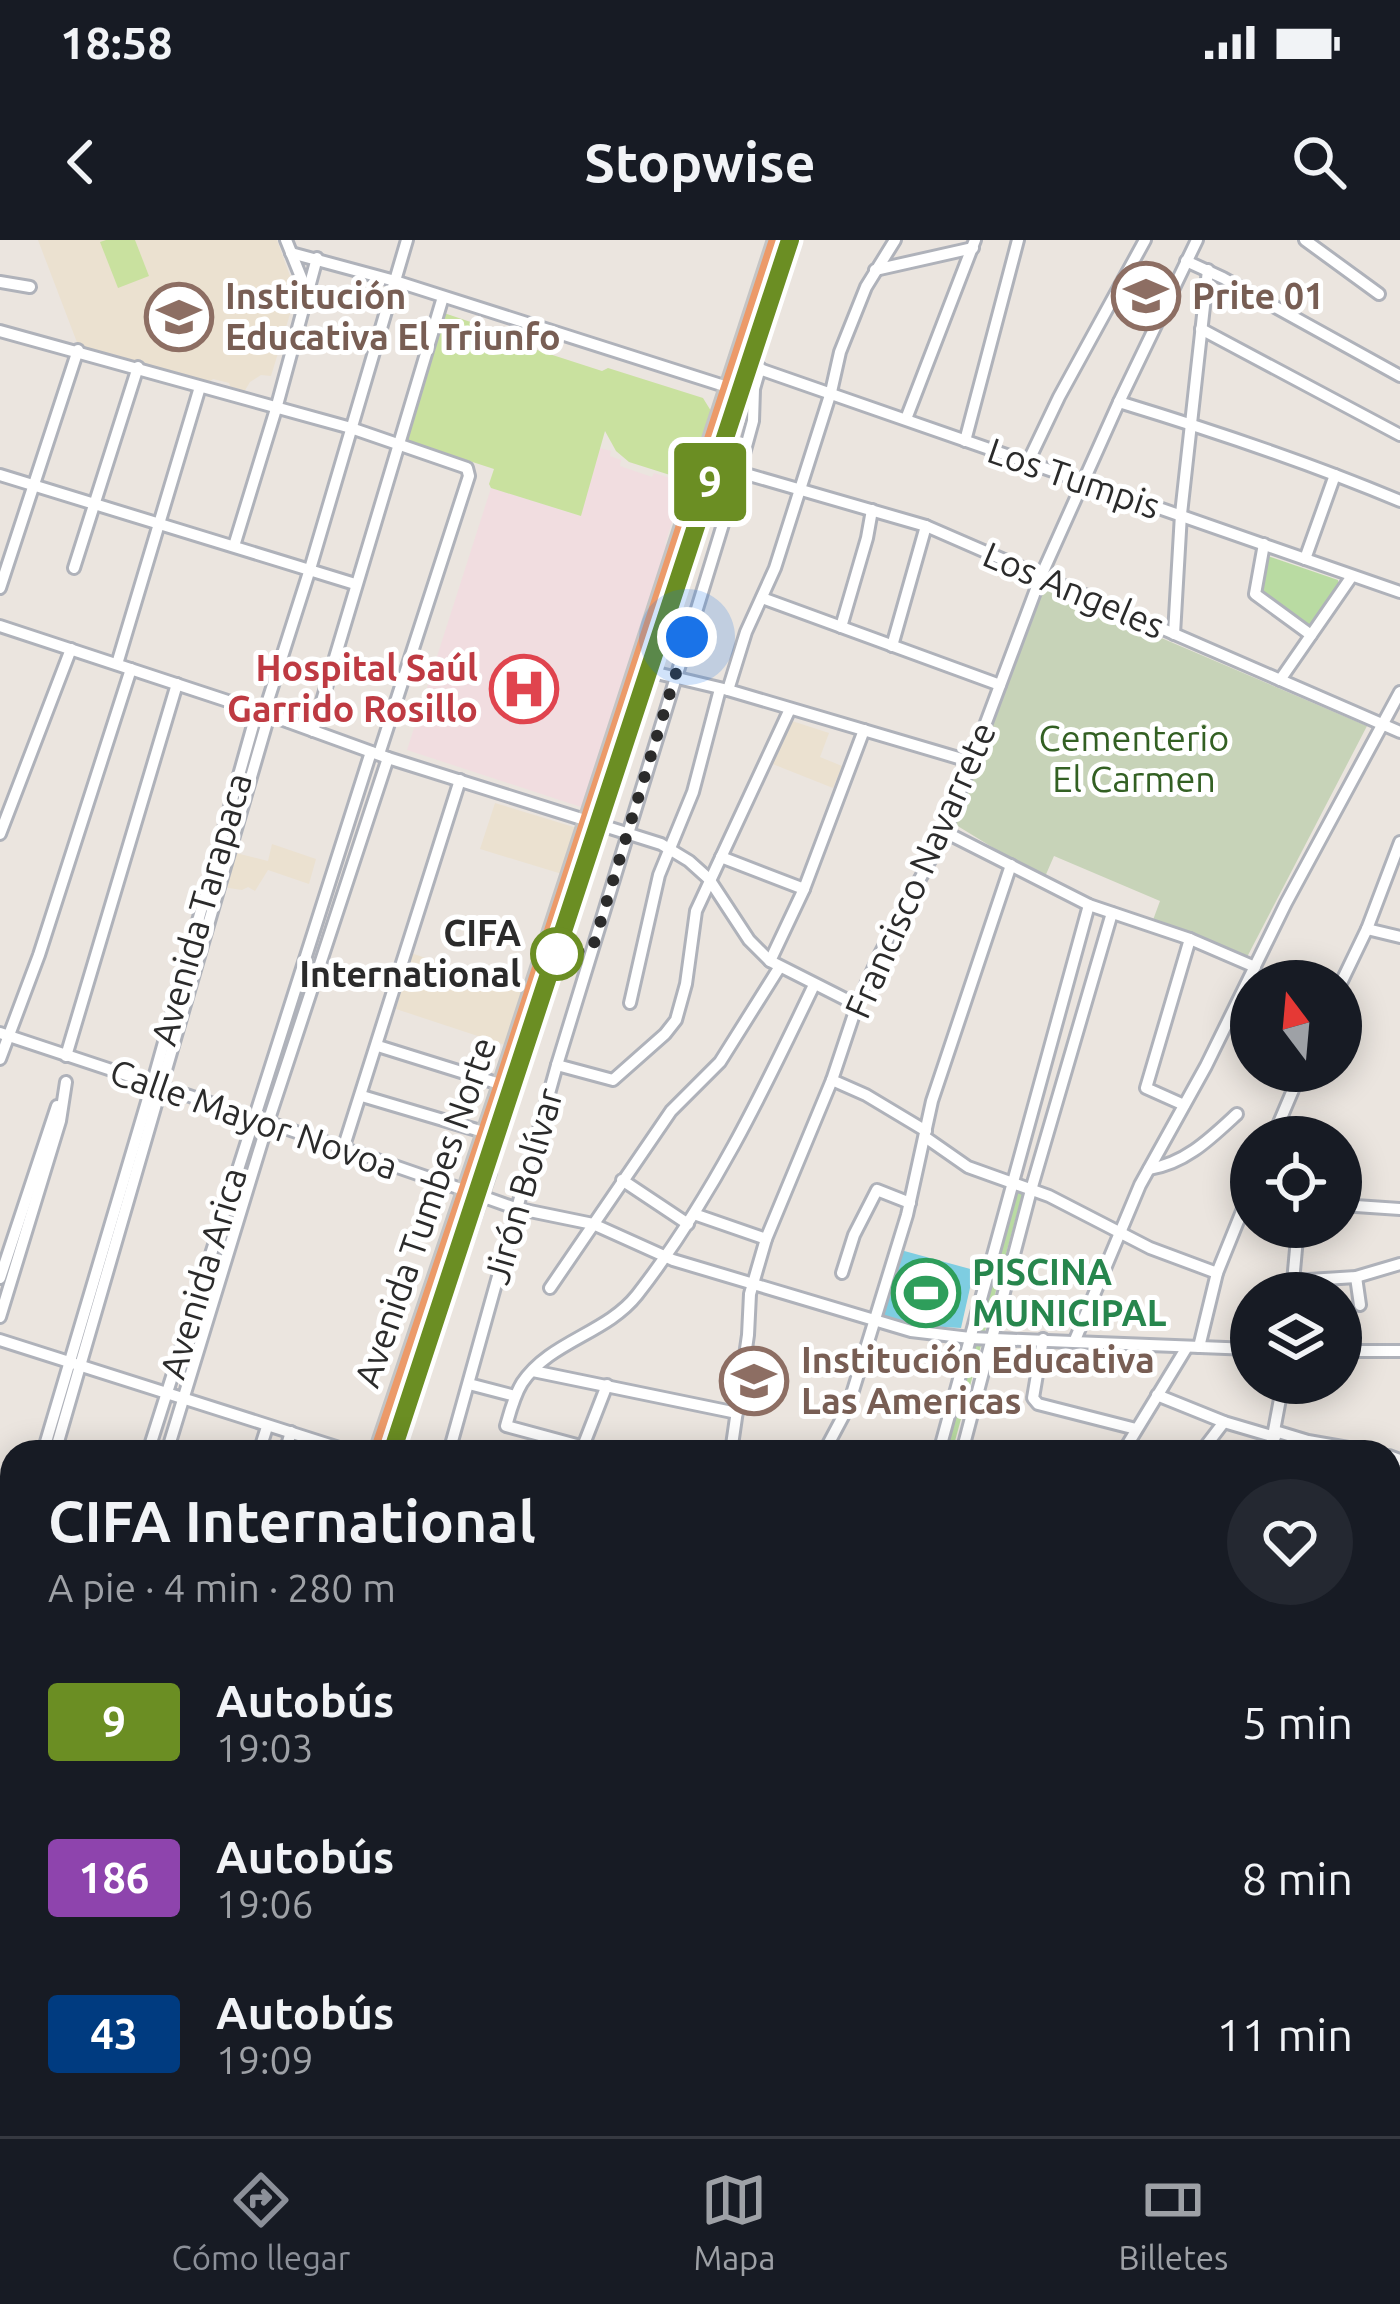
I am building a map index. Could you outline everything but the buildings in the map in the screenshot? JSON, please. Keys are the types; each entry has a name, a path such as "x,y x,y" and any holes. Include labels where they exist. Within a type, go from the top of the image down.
{"highway":[{"name":"Avenida Tumbes Norte","path":"383,1440 648,671 778,240"},
{"name":"Avenida Tumbes Norte","path":"396,1440 735,390 754,367 790,240"}],"street":[{"name":"Avenida Tarapaca","path":"48,1440 75,1364 263,712 406,240"},
{"path":"630,1003 659,874 693,792 741,644 775,568 840,352 875,271 895,240"},
{"path":"965,440 1018,240"},
{"path":"1028,462 1144,240"},
{"name":"Francisco Navarrete","path":"733,1440 753,1283 766,1238 832,1080 857,1005 945,832 1041,575 1197,240"},
{"path":"1305,240 1379,294"},
{"path":"875,271 974,244"},
{"path":"907,419 974,244"},
{"path":"288,246 735,390"},
{"path":"288,246 307,292"},
{"path":"234,546 317,258"},
{"path":"1186,261 1400,376"},
{"path":"1174,634 1181,514 1208,270"},
{"path":"0,282 30,287"},
{"path":"313,731 443,297"},
{"path":"1201,328 1400,434"},
{"path":"0,331 351,428 470,472 379,754 171,1440"},
{"path":"0,588 78,350"},
{"path":"74,568 138,367"},
{"name":"Los Tumpis","path":"754,367 1400,592"},
{"name":"Jirón Bolívar","path":"453,1440 557,1065 739,472 753,421 754,367"},
{"path":"117,664 200,387"},
{"path":"1119,402 1400,501"},
{"name":"Los Angeles","path":"739,472 926,526 1400,732"},
{"path":"0,475 355,584"},
{"path":"1305,559 1335,475"},
{"path":"841,627 872,509"},
{"path":"892,646 926,526"},
{"path":"1264,544 1256,594 1311,634"},
{"path":"1280,680 1352,576"},
{"path":"762,598 1000,686"},
{"path":"0,626 671,849 709,879 748,940 774,964 857,1005"},
{"path":"0,834 71,649"},
{"path":"0,1059 5,1035 39,955 131,669"},
{"path":"648,671 972,762"},
{"path":"0,1317 60,1121 69,1057 177,684"},
{"path":"1261,960 1286,903 1400,692"},
{"path":"557,1065 613,1080 671,1028 686,984 692,921 790,709"},
{"path":"550,1288 671,1111 720,1061 774,964 864,730"},
{"name":"Avenida Arica","path":"152,1440 253,1117 379,754"},
{"path":"344,1149 460,780"},
{"path":"945,832 1089,905 1190,940 1230,962"},
{"path":"1352,960 1400,842"},
{"path":"721,857 803,889"},
{"path":"830,1440 848,1407 910,1203 932,1102 1011,865"},
{"path":"942,1440 1089,905"},
{"path":"965,1440 1030,1190 1112,914"},
{"path":"1367,929 1400,937"},
{"path":"1184,1105 1146,1088 1190,940"},
{"path":"550,1440 506,1426 515,1396 548,1357 624,1309 665,1256 740,1136 814,986"},
{"path":"1075,1340 1149,1169 1230,1020"},
{"name":"Calle Mayor Novoa","path":"5,1035 515,1208 592,1224 665,1256 911,1331 970,1338 1230,1348"},
{"path":"378,1046 503,1085"},
{"path":"832,1080 866,1095 926,1134 956,1161 1049,1196 1150,1248 1217,1274"},
{"path":"0,1278 66,1082"},
{"path":"362,1096 487,1132"},
{"path":"1149,1169 1184,1158 1238,1114"},
{"path":"622,1180 691,1219 766,1238"},
{"path":"842,1273 854,1235 877,1190 910,1203"},
{"path":"1362,1206 1400,1209"},
{"path":"1130,1440 1193,1347 1230,1242"},
{"path":"1362,1274 1400,1264"},
{"path":"1043,1339 1033,1398 1038,1404 1136,1430"},
{"path":"0,1340 315,1440"},
{"path":"1362,1351 1400,1351"},
{"path":"58,1440 75,1364"},
{"path":"532,1371 737,1413"},
{"path":"469,1384 515,1396"},
{"path":"586,1440 607,1385"},
{"path":"1157,1395 1224,1422 1290,1440"},
{"path":"1273,1440 1280,1404"},
{"path":"1210,1440 1224,1422"},
{"path":"262,1440 266,1427"},
{"path":"289,1440 291,1432"}],"shaded area":[{"name":"Institución Educativa El Triunfo","path":"38,240 277,240 298,288 271,376 261,375 244,392 229,383 213,379 208,383 78,345"},
{"name":"Hospital Saúl Garrido Rosillo","path":"600,448 621,460 620,466 673,479 672,483 683,488 665,544 671,547 581,807 407,750 491,488 580,516"},
{"path":"789,720 829,733 820,757 842,766 833,788 770,763"},
{"path":"495,803 577,828 562,874 480,849"},
{"path":"272,844 316,859 309,884 268,870 255,891 222,887 226,865 236,853 268,861"},
{"path":"411,953 522,991 505,1045 396,1009"}],"green space":[{"path":"135,240 149,276 118,288 100,242"},
{"path":"444,313 533,343 534,349 703,398 711,411 689,481 629,462 605,431 581,516 491,488 494,469 405,440"},
{"path":"1265,555 1338,580 1310,626 1258,590"},
{"name":"Cementerio El Carmen","path":"1042,587 1367,726 1246,959 1153,920 1160,901 1054,856 1044,879 956,825"},
{"path":"1017,1186 1024,1188 955,1440 948,1440"}],"water":[{"name":"PISCINA MUNICIPAL","path":"897,1249 974,1270 961,1328 908,1325 876,1315"}],"bus line":[{"name":"9","path":"396,1440 790,240"}],"place":[{"name":"Prite 01","path":"1146,296"},
{"name":"Institución Educativa El Triunfo","path":"179,317"},
{"name":"Hospital Saúl Garrido Rosillo","path":"524,689"},
{"name":"CIFA International","path":"557,954"},
{"name":"PISCINA MUNICIPAL","path":"926,1293"},
{"name":"Institución Educativa Las Americas","path":"754,1381"}],"route":[{"path":"557,954 592,950 687,637"}]}
